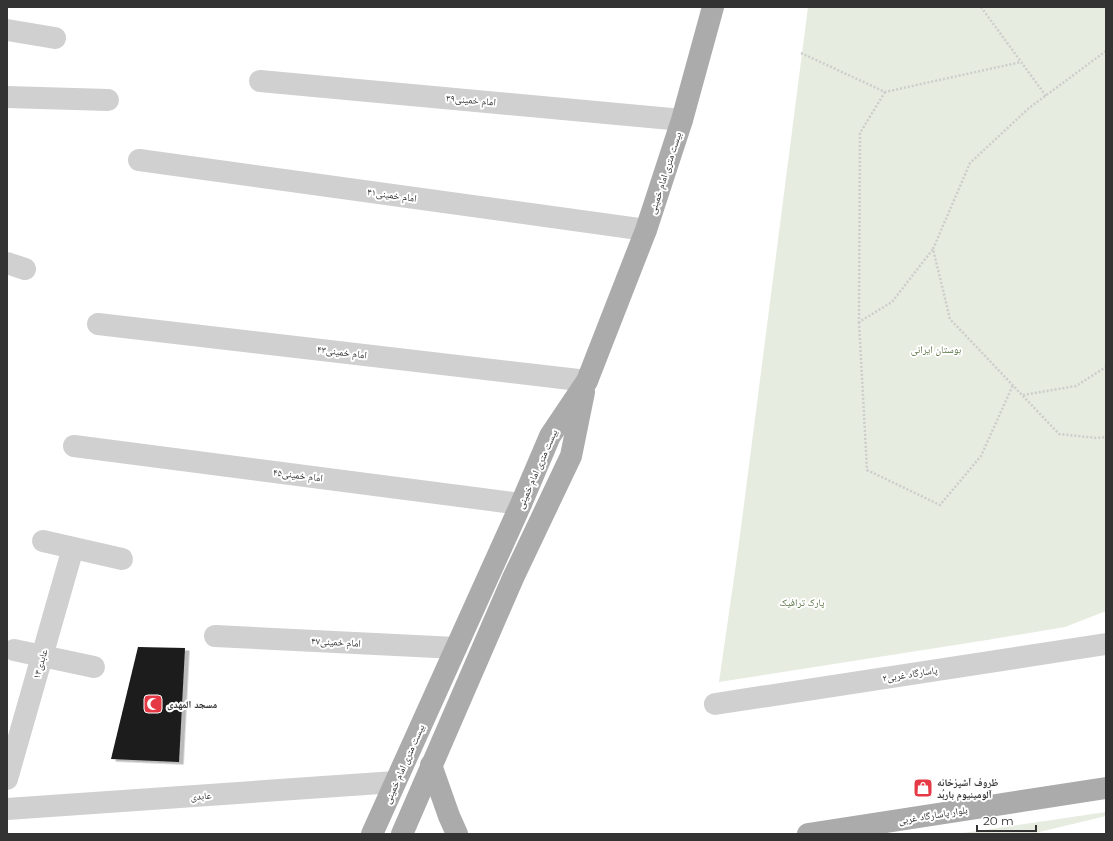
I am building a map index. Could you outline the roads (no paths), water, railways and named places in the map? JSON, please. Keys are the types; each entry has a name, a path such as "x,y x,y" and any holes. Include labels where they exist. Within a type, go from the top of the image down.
{"main road":[{"name":"بیست متری امام خمینی","path":"372,834 521,504 550,436 587,381 646,230 682,120 713,7"},
{"path":"402,834 513,578 571,456 587,381"},
{"path":"431,765 457,834"},
{"name":"بلوار پاسارگاد غربی","path":"808,834 1106,788"},
{"path":"356,834 383,811"}],"street":[{"path":"7,30 55,38"},
{"name":"امام خمینی۳۹","path":"260,80 682,120"},
{"path":"7,97 108,100"},
{"name":"امام خمینی۴۱","path":"138,160 646,230"},
{"name":"امام خمینی۴۳","path":"98,324 587,381"},
{"name":"امام خمینی۴۵","path":"74,446 521,504"},
{"path":"43,541 122,559"},
{"name":"عابدی۱۳","path":"7,779 73,548"},
{"name":"امام خمینی۴۷","path":"215,636 456,648"},
{"name":"پاسارگاد غربی۲","path":"714,704 1106,644"},
{"path":"14,650 94,667"},
{"name":"عابدی","path":"7,810 395,782"}],"place":[{"name":"مسجد المهدی","path":"153,704"},
{"name":"ظروف آشپزخانه آلومینیوم باربُد","path":"923,788"}],"park label":[{"name":"بوستان ایرانی","path":"936,349"},
{"name":"پارک ترافیک","path":"802,602"}]}
